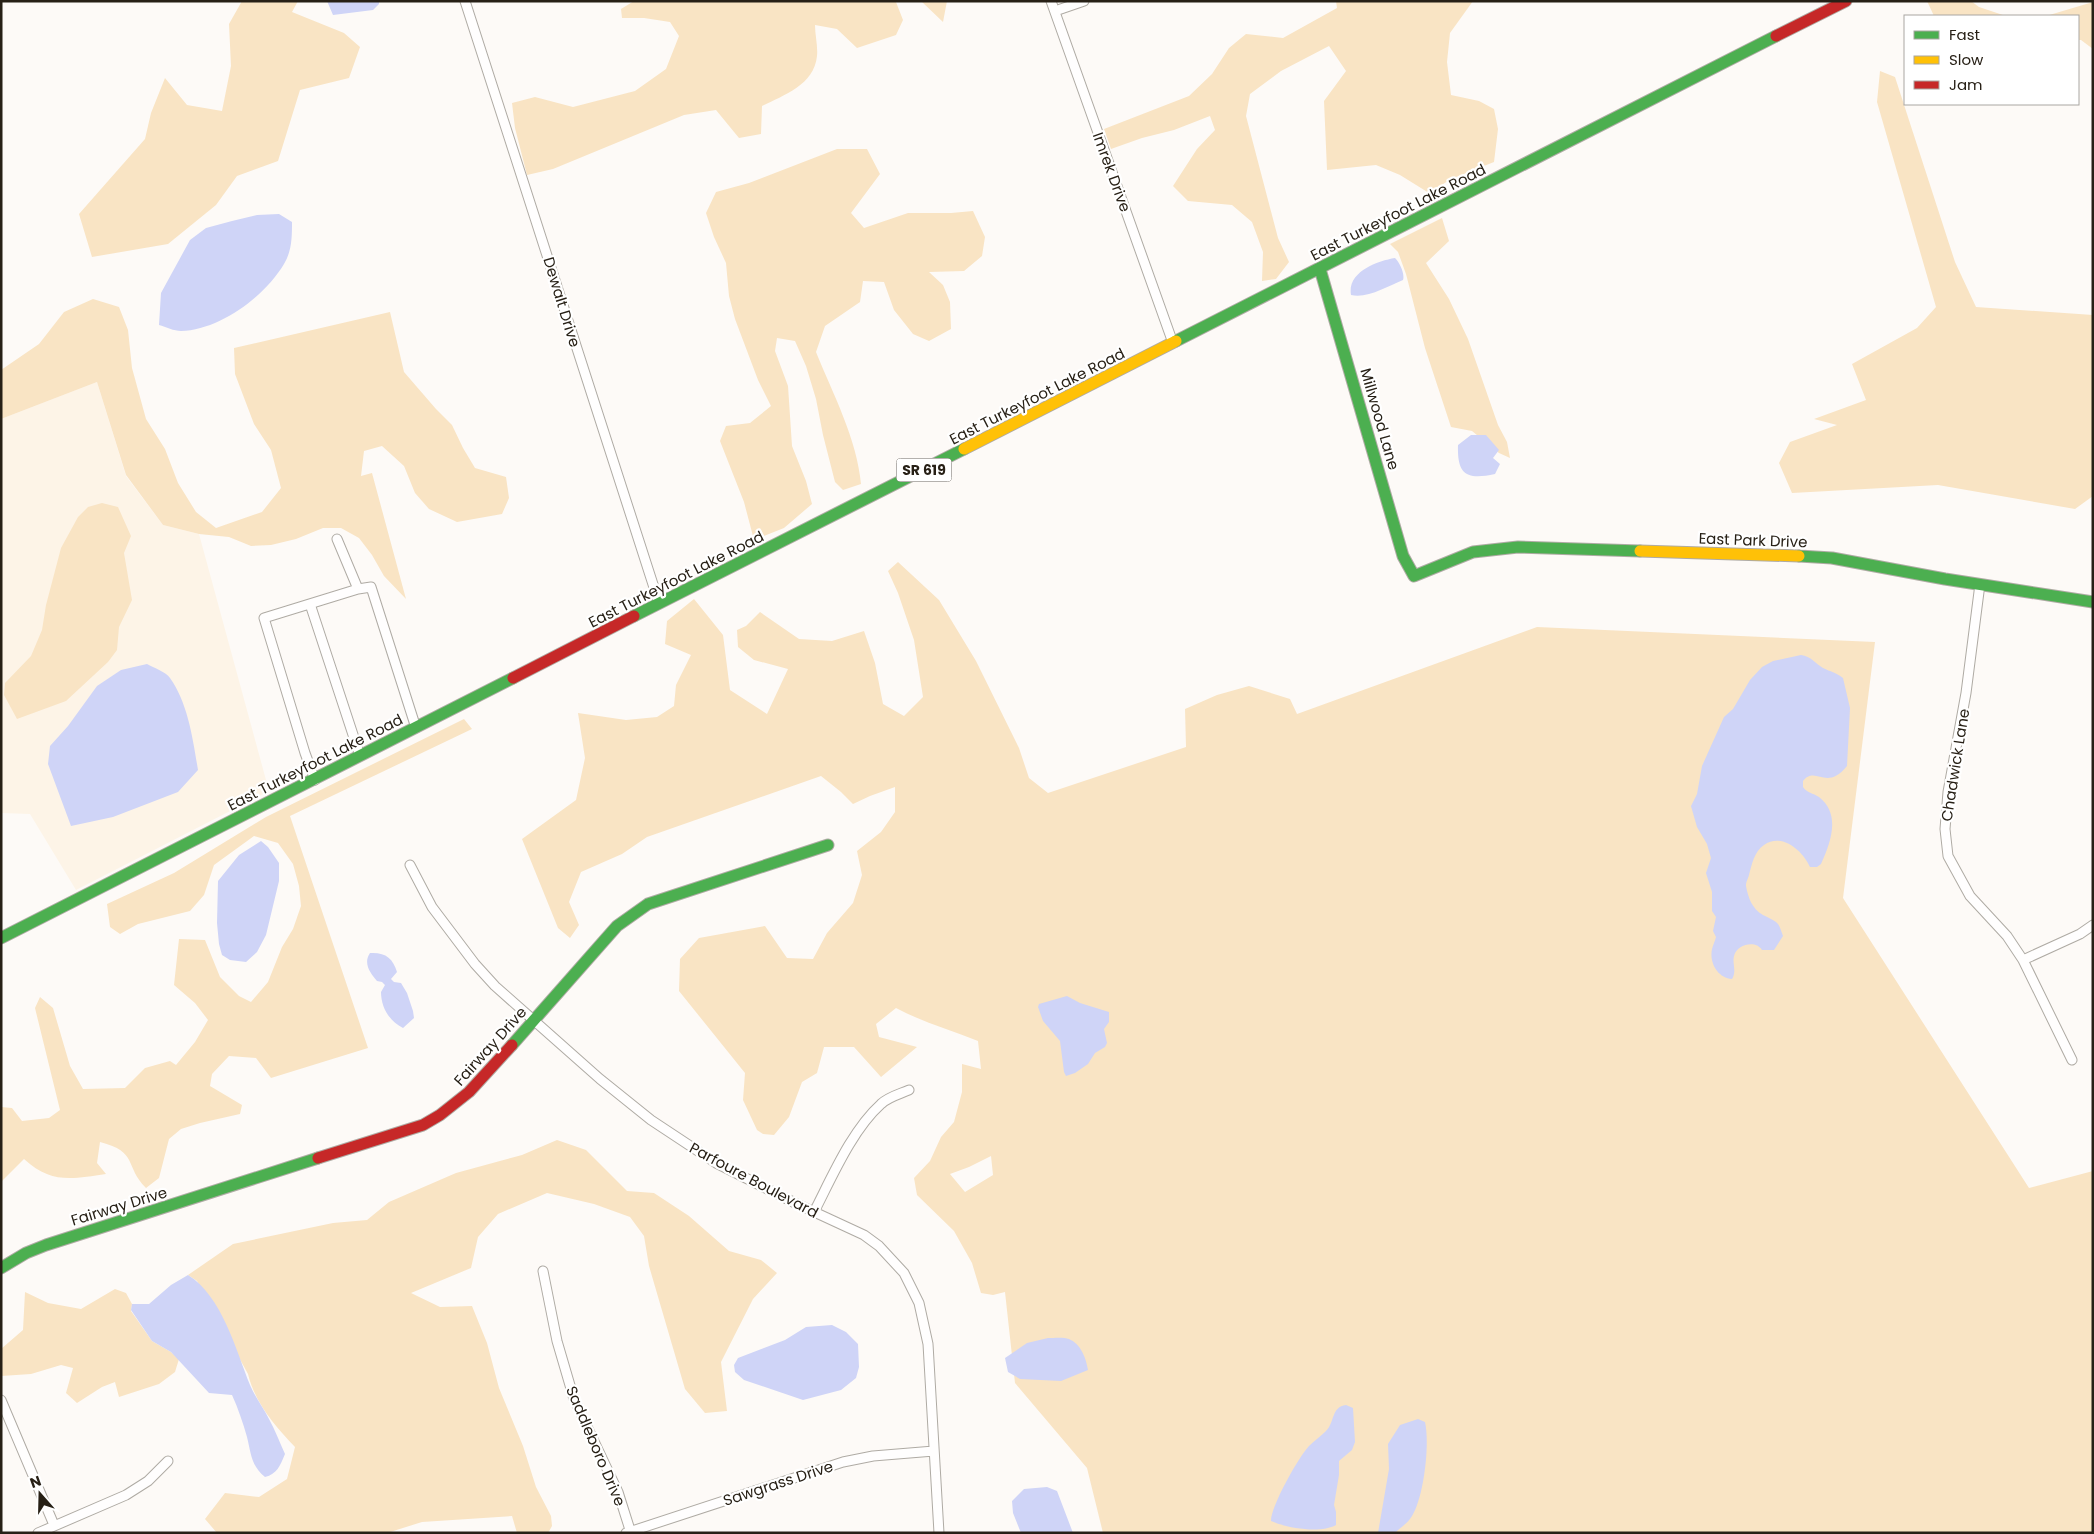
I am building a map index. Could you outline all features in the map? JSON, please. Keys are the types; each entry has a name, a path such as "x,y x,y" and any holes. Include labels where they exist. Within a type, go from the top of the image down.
{"main road":[{"name":"East Turkeyfoot Lake Road","path":"1,938 1846,1"},
{"name":"Millwood Lane","path":"1320,269 1403,556 1414,576"},
{"name":"East Park Drive","path":"1414,576 1473,552 1518,546 1832,558 2093,602"},
{"name":"Fairway Drive","path":"1,1268 26,1253 46,1245 423,1125 455,1105 483,1079 532,1020 617,926 648,904 828,845"}],"street":[{"name":"Dewalt Drive","path":"465,1 660,603"},
{"name":"Imrek Drive","path":"1051,1 1173,343"},
{"path":"1055,11 1084,1"},
{"path":"337,539 358,589"},
{"name":"Chadwick Lane","path":"1980,584 1966,693 1948,792 1945,829 1948,856 1970,896 2006,936 2024,960 2072,1060"},
{"path":"315,780 302,744 264,618 358,589 371,587 416,728"},
{"path":"310,604 360,756"},
{"name":"Parfoure Boulevard","path":"410,865 432,906 457,941 495,986 600,1079 683,1143 735,1173 864,1235 879,1246 904,1273 913,1288 924,1318 928,1344 939,1533"},
{"path":"2024,960 2080,934 2093,925"},
{"path":"814,1212 843,1156 868,1119 882,1103 909,1090"},
{"name":"Saddleboro Drive","path":"543,1271 557,1341 574,1399 618,1492 630,1532"},
{"path":"1,1400 54,1525"},
{"name":"Sawgrass Drive","path":"630,1532 843,1462 873,1456 934,1451"},
{"path":"38,1533 126,1495 148,1481 168,1461"}],"shaded area":[{"path":"242,1 298,1 292,12 344,33 360,47 349,78 300,90 278,161 237,176 216,205 168,244 92,257 79,214 145,139 151,113 165,78 187,105 222,111 231,66 229,24"},
{"path":"634,1 897,1 903,20 896,35 857,48 837,29 815,25 817,56 815,66 804,82 797,88 762,106 761,134 739,138 716,110 684,115 553,169 527,175 515,128 512,103 535,97 573,107 635,91 666,69 679,36 670,22 644,18 622,18 621,9"},
{"path":"921,1 947,1 943,22"},
{"path":"1336,1 1473,1 1450,33 1447,62 1451,95 1479,101 1494,109 1498,129 1494,162 1451,179 1429,193 1400,175 1376,165 1327,170 1324,101 1346,71 1329,46 1281,71 1250,94 1246,116 1278,238 1289,262 1276,279 1262,281 1263,252 1252,222 1232,205 1188,201 1173,186 1197,149 1215,130 1210,116 1174,130 1142,138 1111,149 1104,129 1189,96 1212,74 1229,48 1246,34 1283,38 1337,8"},
{"path":"1927,1 1971,1 1979,7 2003,15 1934,15"},
{"path":"2093,2 2093,49 2079,40 2079,15 2049,15"},
{"path":"1880,71 1895,77 1955,262 1976,307 2093,315 2093,496 2075,509 1938,485 1792,493 1779,463 1790,442 1837,425 1814,419 1866,400 1852,364 1917,328 1936,307 1877,102"},
{"path":"837,149 867,149 880,174 851,213 864,228 908,213 973,211 985,237 982,256 964,271 929,272 943,285 950,302 951,329 929,341 913,334 894,310 884,282 863,281 860,302 825,326 816,352 837,400 855,450 861,484 843,490 835,482 816,399 806,366 795,341 777,338 775,351 788,386 792,446 806,481 812,504 784,528 754,540 744,502 720,441 726,426 750,423 771,406 758,380 735,319 729,296 726,263 706,213 716,192 749,183"},
{"path":"1442,218 1449,241 1426,263 1449,299 1468,339 1498,425 1507,442 1510,458 1499,453 1472,431 1451,427 1425,348 1406,274 1398,252 1390,244"},
{"path":"93,299 119,307 128,330 132,368 146,419 165,449 178,483 196,512 216,528 262,512 281,488 271,450 254,424 235,374 234,348 390,312 404,372 452,425 475,468 506,477 509,498 502,514 457,522 429,509 415,493 404,466 382,446 364,451 361,476 372,473 406,599 384,576 372,555 359,538 341,528 323,528 296,539 271,545 251,546 229,537 199,534 163,525 126,475 97,382 1,419 1,370 39,344 64,312"},
{"path":"97,382 126,476 163,525 199,534 269,791 76,890 30,814 1,813 1,419"},
{"path":"102,503 118,507 131,536 124,553 132,600 119,627 117,650 108,662 66,701 17,719 4,695 5,683 31,656 42,630 46,605 61,548 78,517 88,507"},
{"path":"898,562 939,600 976,661 1019,748 1029,778 1048,793 1186,747 1185,709 1217,695 1249,686 1290,699 1297,714 1537,627 1875,642 1843,898 2029,1188 2093,1171 2093,1533 1103,1533 1087,1468 1015,1383 1005,1292 993,1295 981,1293 972,1263 954,1231 917,1195 914,1178 930,1161 941,1137 954,1122 962,1092 962,1064 981,1069 978,1041 926,1022 896,1008 876,1024 879,1037 917,1047 881,1077 854,1047 824,1047 817,1073 802,1082 789,1117 774,1135 763,1134 757,1130 743,1100 745,1073 679,991 680,959 699,938 765,926 787,958 813,959 827,933 853,903 862,875 857,851 881,832 895,812 895,787 853,804 821,776 647,837 622,854 581,872 569,902 579,925 570,938 558,928 522,839 576,800 585,758 578,713 626,720 657,717 674,706 676,685 691,655 665,644 667,621 694,599 723,635 730,690 767,714 788,669 754,660 738,647 737,630 746,626 760,612 799,639 832,641 864,631 875,663 883,704 904,716 923,697 914,640 898,593 888,571","holes":["991,1156 993,1175 965,1192 950,1174"]},
{"path":"464,719 472,729 290,816 368,1048 271,1078 256,1058 229,1056 212,1074 210,1086 242,1105 240,1114 181,1129 169,1139 159,1178 146,1188 121,1150 100,1142 97,1163 106,1174 62,1178 43,1173 24,1159 1,1182 1,1107 12,1108 22,1121 49,1118 60,1110 35,1008 40,997 53,1008 70,1066 83,1089 125,1088 145,1068 170,1061 176,1065 195,1042 208,1020 195,1003 174,985 179,939 205,940 220,977 239,996 251,1002 268,982 282,947 293,929 301,906 299,886 293,864 278,843 254,836 214,865 204,895 190,911 138,924 120,934 110,927 107,904 174,873 266,817"},
{"path":"557,1140 586,1150 627,1191 654,1193 689,1216 729,1251 761,1260 777,1273 753,1299 721,1362 727,1411 705,1413 685,1389 649,1266 644,1236 630,1217 594,1204 547,1193 498,1214 478,1237 471,1268 411,1293 440,1307 472,1306 487,1343 499,1388 523,1446 536,1487 551,1516 552,1526 548,1533 517,1533 512,1516 422,1522 387,1533 217,1533 205,1519 225,1493 259,1497 287,1479 295,1447 273,1422 255,1395 248,1374 197,1281 188,1275 233,1244 333,1223 367,1220 389,1202 456,1173 522,1155"},
{"path":"115,1289 126,1293 132,1304 131,1311 152,1341 179,1359 175,1372 159,1384 119,1397 115,1382 102,1387 77,1403 66,1393 73,1368 61,1365 31,1374 1,1376 1,1349 23,1330 25,1292 48,1303 81,1309"}],"water":[{"path":"327,1 379,1 379,4 373,10 333,15"},
{"path":"279,214 292,222 290,249 284,264 265,288 240,309 211,325 178,331 159,325 161,293 190,240 206,228 257,215"},
{"path":"1395,258 1402,269 1403,280 1371,294 1351,295 1351,287 1358,274 1372,265"},
{"path":"1471,435 1486,435 1499,450 1493,458 1500,464 1495,474 1477,476 1466,473 1462,469 1459,463 1458,445"},
{"path":"1801,655 1808,657 1823,668 1843,678 1850,708 1847,766 1833,777 1812,776 1803,781 1803,787 1808,792 1819,797 1826,804 1830,812 1832,820 1831,838 1821,864 1817,867 1810,867 1797,850 1785,842 1771,842 1761,848 1752,863 1746,883 1748,894 1756,909 1777,923 1783,936 1774,950 1762,950 1756,945 1751,944 1739,949 1734,956 1732,979 1727,978 1719,973 1713,964 1711,954 1716,937 1713,931 1716,917 1712,911 1712,892 1706,873 1711,858 1707,844 1697,827 1691,806 1697,794 1702,766 1724,717 1733,709 1750,680 1762,667 1773,661"},
{"path":"147,664 168,676 176,688 189,722 198,770 178,792 113,817 71,826 48,764 50,746 68,726 97,686 121,670"},
{"path":"261,841 268,847 279,863 279,881 266,935 257,952 246,962 230,960 222,955 219,944 217,923 218,881 239,855"},
{"path":"370,953 384,955 391,960 397,972 391,979 394,982 401,983 407,993 414,1018 403,1028 394,1022 384,1008 381,992 385,985 377,981 370,971 367,960"},
{"path":"1067,996 1080,1003 1109,1012 1109,1022 1104,1029 1107,1043 1105,1047 1095,1053 1088,1064 1075,1073 1066,1076 1060,1041 1043,1021 1038,1007 1039,1004"},
{"path":"188,1275 200,1284 219,1310 252,1389 271,1423 285,1454 278,1469 269,1476 265,1477 260,1473 254,1464 242,1421 232,1395 209,1393 171,1352 152,1341 131,1310 132,1304 149,1304 171,1285"},
{"path":"832,1325 846,1332 858,1344 859,1367 856,1378 841,1390 803,1400 744,1380 735,1372 734,1365 738,1358 785,1340 806,1327"},
{"path":"1048,1338 1069,1339 1077,1344 1086,1361 1088,1370 1061,1381 1020,1379 1008,1372 1005,1358 1027,1343"},
{"path":"1346,1405 1353,1408 1355,1442 1352,1450 1339,1461 1339,1475 1334,1505 1336,1525 1313,1530 1286,1526 1271,1521 1275,1505 1298,1461 1309,1446 1329,1427 1335,1412 1341,1406"},
{"path":"1418,1419 1425,1422 1427,1443 1425,1470 1420,1496 1412,1516 1395,1533 1378,1533 1389,1469 1388,1444 1400,1425"},
{"path":"1047,1487 1057,1491 1073,1533 1021,1533 1013,1513 1012,1501 1024,1489"}],"traffic: fast":[{"path":"1176,341 1776,36"},
{"path":"1320,269 1403,556 1414,576 1473,552 1518,547 1640,551"},
{"path":"634,616 964,449"},
{"path":"1799,556 1832,558 1945,579 2093,602"},
{"path":"1,938 513,678"},
{"path":"512,1045 617,926 648,904 828,845"},
{"path":"1,1268 26,1253 46,1245 318,1158"}],"traffic: slow":[{"path":"964,449 1176,341"},
{"path":"1640,551 1799,556"}],"traffic: jam":[{"path":"1776,36 1846,1"},
{"path":"513,678 634,616"},
{"path":"318,1158 423,1125 440,1115 469,1092 512,1045"}]}
